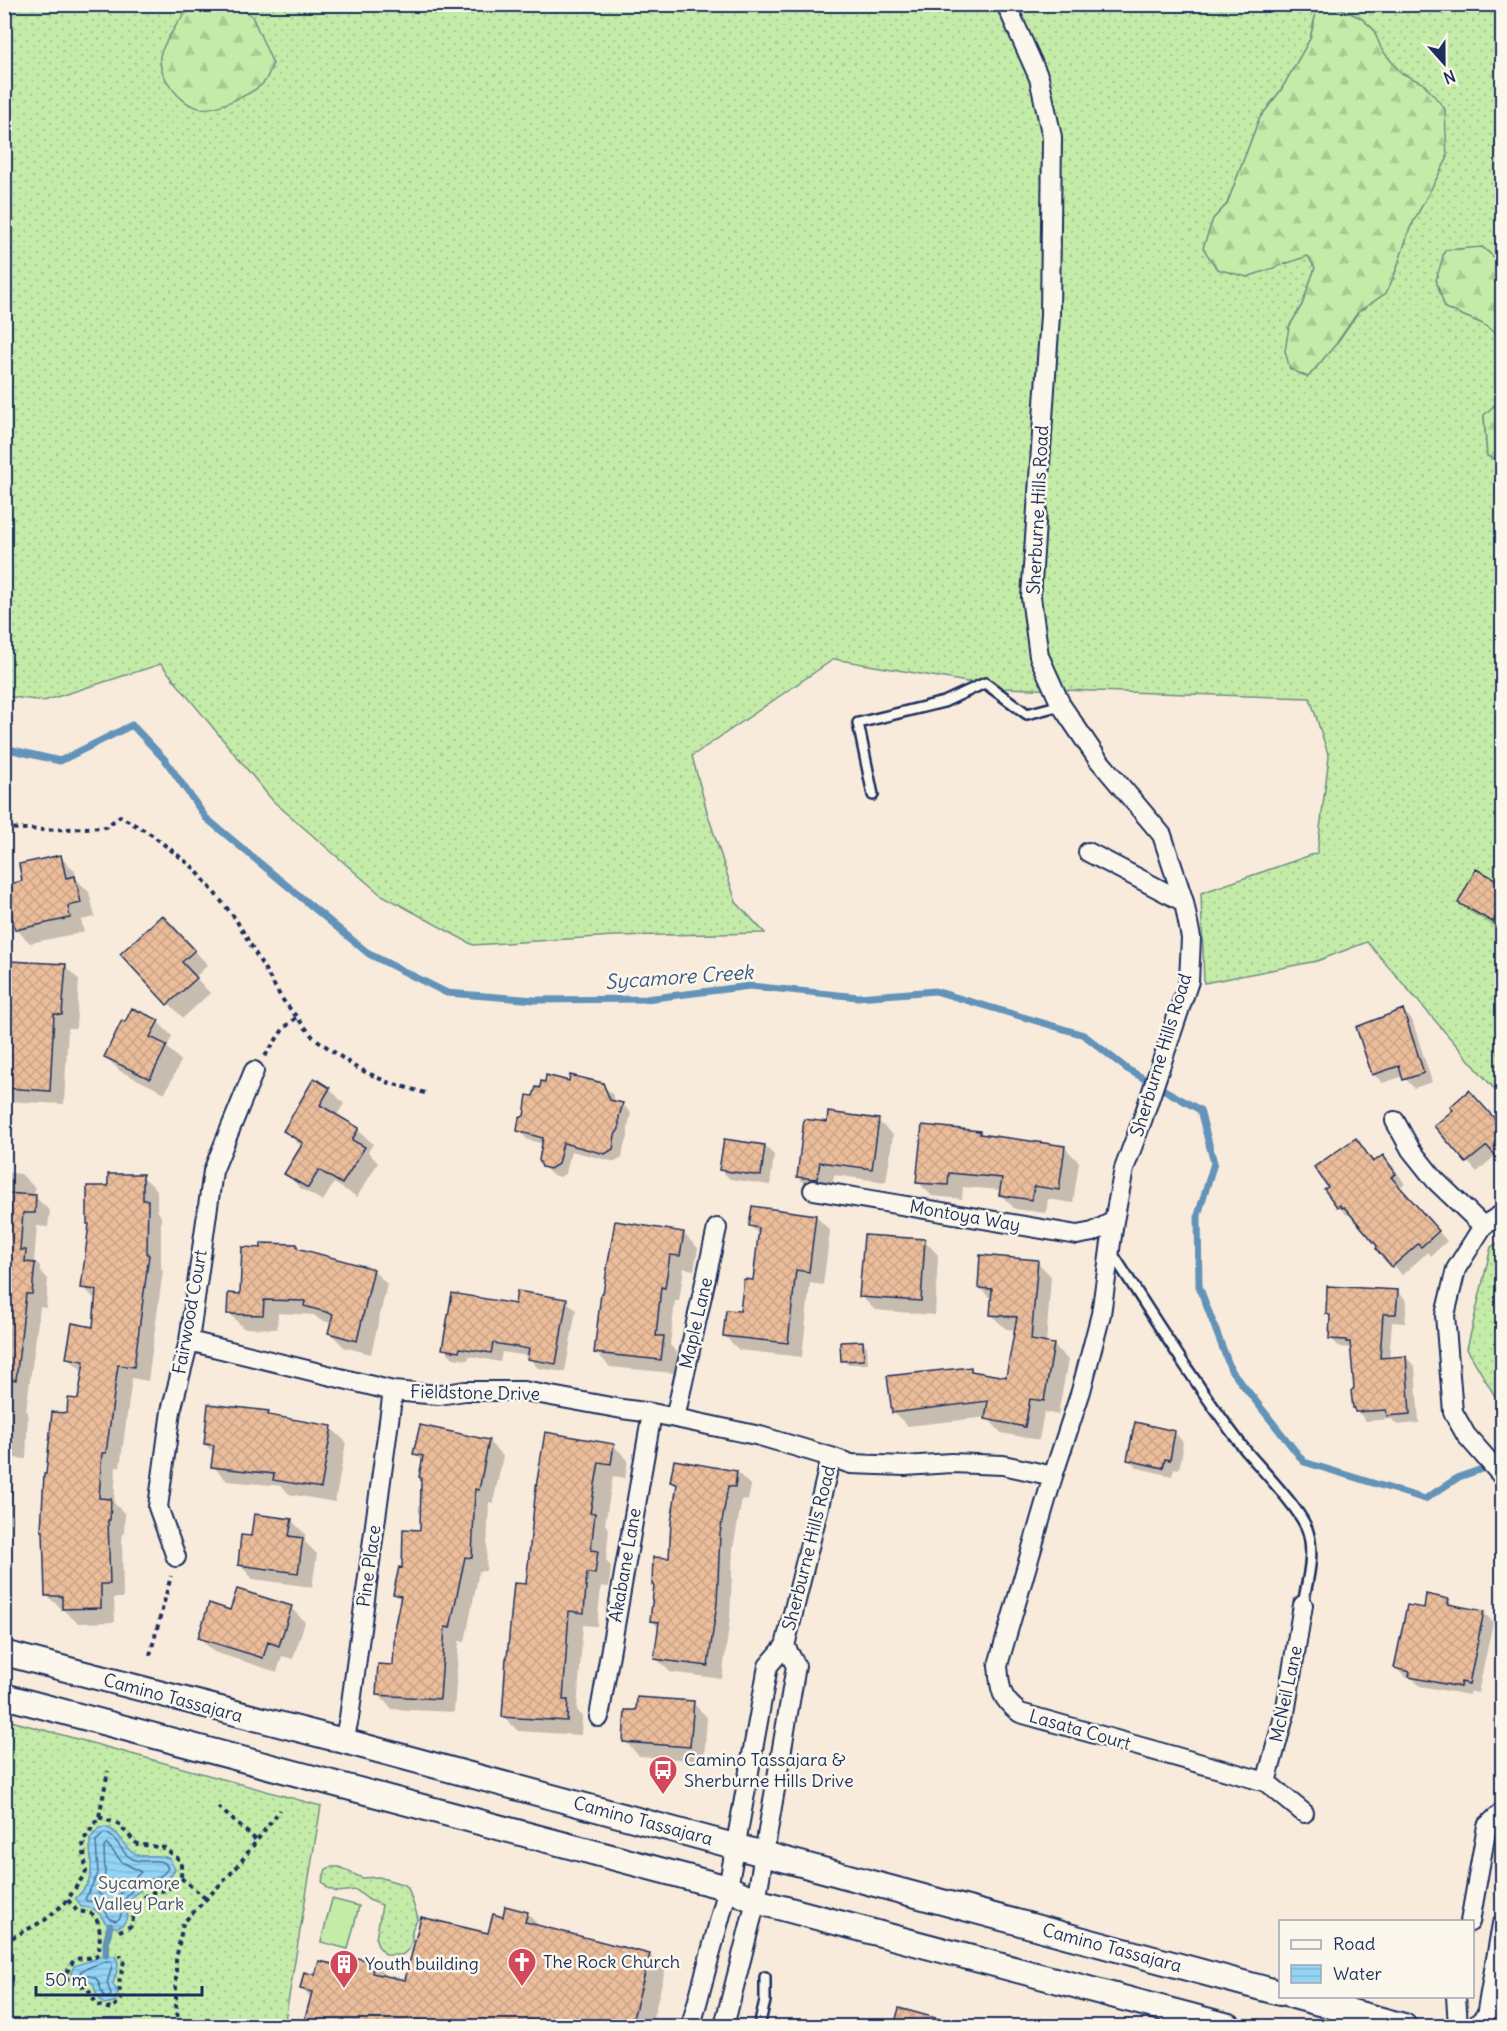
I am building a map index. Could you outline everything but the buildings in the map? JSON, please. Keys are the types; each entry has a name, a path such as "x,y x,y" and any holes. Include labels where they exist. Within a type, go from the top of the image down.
{"main road":[{"name":"Camino Tassajara","path":"4,1653 344,1741 1279,1992"},
{"path":"4,1696 728,1888 756,1901 1228,2026"},
{"path":"1300,1998 1404,2026"}],"street":[{"name":"Sherburne Hills Road","path":"691,2026 728,1888 768,1665 785,1646 831,1457 851,1464 894,1466 951,1463 1003,1465 1053,1476 1081,1391 1098,1325 1124,1169 1189,981 1191,938 1184,902 1162,835 1097,758 1061,705 1039,656 1031,597 1050,315 1052,136 1039,78 1006,4"},
{"path":"1088,852 1184,902"},
{"name":"Fairwood Court","path":"176,1557 158,1507 171,1411 189,1341 213,1171 254,1071"},
{"path":"1395,1121 1411,1150 1435,1180 1483,1226"},
{"name":"Montoya Way","path":"813,1190 1077,1235 1093,1232 1114,1221"},
{"path":"1503,1214 1483,1226 1456,1269 1445,1315 1453,1412 1466,1435 1503,1476"},
{"name":"Maple Lane","path":"675,1418 717,1228"},
{"name":"Fieldstone Drive","path":"189,1341 393,1391 439,1395 465,1391 524,1391 652,1413 760,1436 831,1457"},
{"name":"Pine Place","path":"344,1741 393,1391"},
{"name":"Akabane Lane","path":"599,1717 652,1413"},
{"name":"Lasata Court","path":"1053,1476 998,1665 1000,1690 1007,1704 1020,1713 1266,1782 1304,1813"},
{"name":"McNeil Lane","path":"1266,1782 1285,1713 1303,1605"},
{"name":"Sherburne Hills Road","path":"724,2026 756,1901 796,1666 785,1646"},
{"path":"1470,1920 1487,1826 1503,1812"},
{"path":"1475,2026 1486,2016 1503,1924"},
{"path":"1456,1998 1458,2026"}],"lane":[{"path":"873,795 858,723 944,702 985,682 1028,714 1061,705"},
{"path":"1110,1249 1188,1369 1241,1445 1298,1514 1308,1532 1310,1557 1303,1605"},
{"path":"759,2026 766,1995 765,1977"}],"path":[{"path":"4,828 45,830 106,826 120,816 152,835 194,868 235,918 282,999 313,1037 355,1067 387,1082 425,1094"},
{"path":"254,1071 284,1028 297,1017"},
{"path":"150,1655 176,1557"},
{"path":"4,1942 45,1920 68,1900 86,1872 83,1841 99,1816 108,1771"},
{"path":"218,1807 256,1840"},
{"path":"179,2026 176,2005 176,1960 183,1923 236,1868 280,1810"},
{"path":"99,1816 118,1824 137,1844 165,1848 181,1861 181,1878 205,1899"},
{"path":"117,1932 131,1926 136,1907 148,1893 167,1890 181,1878"},
{"path":"68,1900 77,1911 94,1916 99,1924 99,1953 95,1957 75,1959 69,1967 66,1978 75,1984 87,1987 97,2005 111,2009 122,2000 119,1983 124,1961 120,1955"}],"green space":[{"path":"207,4 235,5 252,16 273,64 265,81 253,90 224,104 199,108 185,101 166,80 160,64 160,56 169,37 184,15 196,7"},
{"path":"949,4 962,9 975,4 1305,5 1316,13 1310,39 1281,90 1259,119 1227,204 1213,219 1247,277 1308,255 1315,268 1302,305 1289,327 1307,377 1336,344 1358,312 1386,293 1410,228 1447,159 1424,84 1401,73 1381,50 1373,29 1361,18 1332,5 1502,5 1502,264 1482,247 1445,308 1481,323 1502,337 1502,398 1484,416 1487,456 1502,462 1502,1098 1367,942 1317,961 1204,983 1201,893 1317,853 1329,757 1310,698 1002,688 834,659 692,756 736,902 765,933 614,936 473,945 380,894 273,801 161,664 44,701 5,696 5,5"},
{"path":"1305,5 1332,5 1361,18 1373,29 1382,50 1401,73 1424,84 1445,109 1447,159 1410,228 1386,293 1358,312 1336,344 1308,377 1290,369 1285,351 1289,327 1302,305 1315,268 1308,256 1247,277 1217,269 1203,248 1213,219 1227,204 1259,119 1281,90 1310,39 1316,13"},
{"path":"1482,247 1502,264 1502,337 1481,323 1445,308 1436,280 1445,250"},
{"path":"1502,398 1502,462 1487,456 1484,415"},
{"path":"1502,1240 1502,1408 1467,1349 1491,1247"},
{"name":"Sycamore Valley Park","path":"4,1719 321,1806 284,2026 5,2026"},
{"path":"339,1867 362,1878 379,1877 408,1888 418,1918 412,1930 409,1949 402,1955 386,1955 378,1946 376,1939 382,1905 369,1900 356,1890 337,1892 327,1888 322,1881 326,1869"},
{"path":"332,1899 359,1906 348,1949 321,1942"}],"water":[{"path":"104,1827 114,1831 132,1852 170,1859 175,1870 160,1883 138,1892 131,1901 126,1920 120,1926 115,1927 107,1924 95,1910 81,1907 76,1898 88,1883 90,1876 90,1839 98,1829"},
{"path":"106,1955 115,1956 117,1960 118,1966 113,1984 118,1993 114,2002 104,2004 97,1996 93,1983 76,1980 71,1973 74,1966"}],"waterway":[{"name":"Sycamore Creek","path":"4,748 60,761 132,725 166,761 206,818 369,954 447,993 535,1000 646,999 750,986 858,997 935,991 1084,1035 1127,1069 1200,1110 1214,1163 1198,1215 1199,1286 1231,1370 1304,1462 1425,1499 1459,1477 1502,1462"},
{"path":"106,1955 110,1926"}],"place":[{"name":"Camino Tassajara & Sherburne Hills Drive","path":"663,1796"},
{"name":"The Rock Church","path":"522,1988"},
{"name":"Youth building","path":"344,1990"}]}
